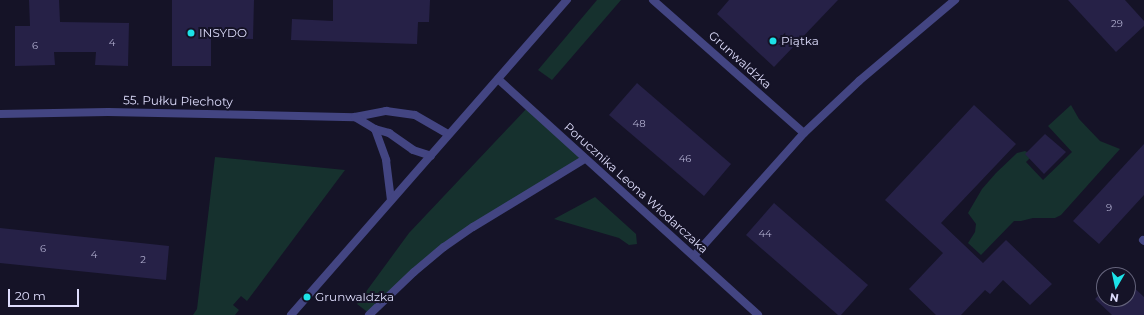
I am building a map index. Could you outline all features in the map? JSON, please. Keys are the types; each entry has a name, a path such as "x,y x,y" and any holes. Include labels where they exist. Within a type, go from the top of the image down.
{"street":[{"path":"291,315 567,0"},
{"name":"Grunwaldzka","path":"653,0 663,3 804,133"},
{"path":"694,256 804,133 859,81 955,0"},
{"name":"Porucznika Leona Włodarczaka","path":"498,79 758,315"},
{"name":"55. Pułku Piechoty","path":"0,114 108,112 355,117 386,111 414,115 448,134"},
{"name":"55. Pułku Piechoty","path":"355,117 375,129 389,133 413,150 430,156"},
{"path":"375,129 386,160 391,200"},
{"path":"369,315 414,272 444,247 473,227 585,159"}],"green space":[{"path":"597,0 621,0 552,80 538,70"},
{"path":"1071,105 1079,119 1100,141 1120,149 1061,215 1055,218 1033,218 1014,221 981,255 968,243 975,232 976,224 968,213 982,189 1017,153 1025,151 1029,153 1031,157 1026,162 1043,180 1072,152 1048,126"},
{"path":"528,107 585,159 473,227 370,314 357,304 409,233"},
{"path":"215,157 345,170 247,301 241,296 233,305 239,310 235,315 193,315 197,309"},
{"path":"595,197 636,234 637,244 629,245 619,238 554,219"}],"building":[{"path":"29,0 59,0 60,22 129,23 128,66 95,65 96,52 54,52 55,65 15,66 15,26 30,26"},
{"path":"172,0 254,0 253,39 211,38 211,66 172,66"},
{"path":"333,0 430,0 429,22 418,22 417,44 291,40 292,19 333,21"},
{"name":"Piątka","path":"729,0 838,0 774,67 717,14"},
{"path":"1068,0 1125,0 1144,21 1144,26 1116,52"},
{"path":"637,83 731,164 704,196 609,115"},
{"path":"974,105 1016,144 941,223 983,263 1006,240 1052,284 1030,305 1003,280 990,294 985,290 961,315 936,315 909,289 943,253 885,200"},
{"path":"1045,134 1066,152 1044,174 1025,154"},
{"path":"1144,144 1144,195 1099,244 1073,221"},
{"path":"774,203 868,285 841,315 838,315 746,235"},
{"path":"0,228 169,246 166,280 0,263"},
{"path":"1136,290 1144,297 1144,315 1112,315 1104,307 1136,307"}],"place":[{"name":"INSYDO","path":"191,33"},
{"name":"Piątka","path":"773,41"},
{"name":"Grunwaldzka","path":"307,297"}]}
